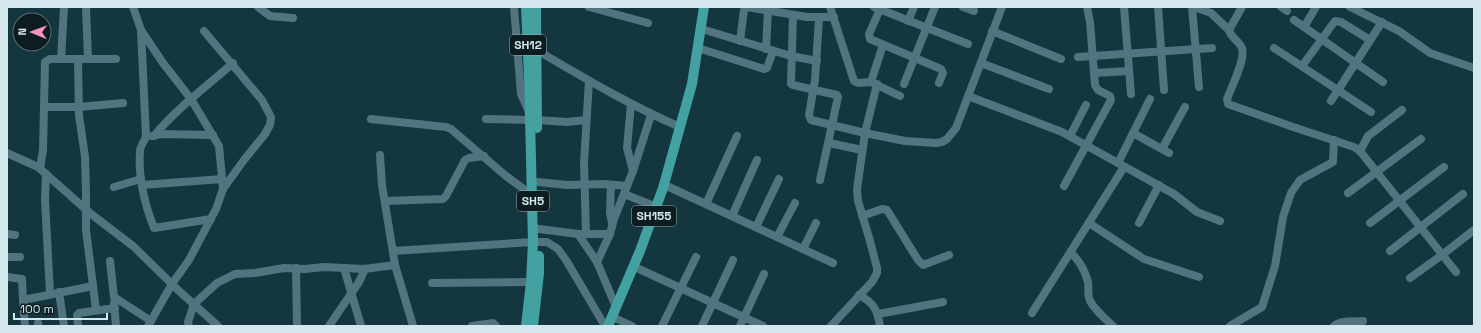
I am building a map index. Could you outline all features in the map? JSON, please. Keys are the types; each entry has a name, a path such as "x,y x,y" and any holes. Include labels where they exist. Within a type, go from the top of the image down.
{"main road":[{"path":"533,326 539,273 536,242 539,229 538,182 533,118 537,93 532,48 536,7"},
{"name":"SH155","path":"615,322 652,238 669,187 694,85 700,49 704,7"},
{"name":"SH155","path":"700,49 709,7"},
{"name":"SH12","path":"526,11 532,48 529,76"},
{"name":"SH5","path":"526,326 536,242 532,195 533,118 529,76"},
{"name":"SH155","path":"608,326 657,207 680,127 689,103"}],"street":[{"path":"61,59 64,7"},
{"path":"86,7 88,59"},
{"path":"132,7 141,30 163,63 191,99 219,146 223,189"},
{"path":"258,7 270,16 293,18"},
{"path":"514,7 521,94 533,118"},
{"path":"589,7 616,11 648,23"},
{"path":"740,41 745,8 750,7 819,18 834,17"},
{"path":"830,7 854,81 858,83 874,83 900,96"},
{"path":"908,21 914,7"},
{"path":"904,84 935,7"},
{"path":"963,7 974,11"},
{"path":"819,18 817,61 809,110 810,118 815,122 905,141 936,143 942,142 951,135 956,128 1002,7"},
{"path":"1064,186 1111,100 1110,96 1096,88 1090,22 1087,7"},
{"path":"1124,7 1131,94"},
{"path":"1158,7 1164,90"},
{"path":"1199,87 1193,7 1211,13 1229,30 1231,35 1240,44 1243,54 1227,99 1228,104 1354,147 1360,151 1456,272"},
{"path":"1229,30 1242,7"},
{"path":"1304,27 1316,7"},
{"path":"1350,7 1399,31 1430,53 1474,68"},
{"path":"939,83 942,73 941,69 872,41 869,36 878,8 968,44"},
{"path":"700,49 764,69 767,68 770,50 768,10"},
{"path":"793,15 791,84 793,86 837,95 838,97 833,126 820,180"},
{"path":"1294,20 1383,82"},
{"path":"1302,66 1322,40 1334,21 1337,20 1370,40"},
{"path":"1331,101 1382,22"},
{"path":"141,30 150,136"},
{"path":"705,30 791,56 817,61"},
{"path":"114,297 150,324 172,284 189,260 211,219 223,189 265,134 270,125 271,117 262,100 239,74 233,63 204,31"},
{"path":"992,31 1061,59"},
{"path":"832,325 875,278 877,268 862,216 857,189 862,150 874,83 883,45"},
{"path":"532,48 588,81 651,115 680,127"},
{"path":"1078,57 1161,50 1212,48"},
{"path":"1274,48 1371,112"},
{"path":"40,168 43,150 45,62 61,59 116,59"},
{"path":"78,59 79,107 85,157 87,210 86,230 96,310"},
{"path":"211,219 154,228 147,209 142,182 140,150 150,136 167,120 206,88 233,63"},
{"path":"981,63 1049,89"},
{"path":"1094,73 1129,71"},
{"path":"588,81 582,234 597,262 616,307"},
{"path":"968,96 1026,117 1070,136 1178,196 1197,212 1220,221"},
{"path":"1032,313 1089,223 1121,165 1133,133 1150,99"},
{"path":"44,107 79,107 123,103"},
{"path":"631,104 627,148 633,171"},
{"path":"1070,136 1086,105"},
{"path":"1133,133 1165,151 1185,107"},
{"path":"1360,151 1368,136 1402,110"},
{"path":"597,262 611,230 633,171 651,115"},
{"path":"486,119 533,118 567,122 586,120"},
{"path":"371,119 446,127 459,135 506,176 532,195"},
{"path":"150,136 212,135"},
{"path":"706,204 737,136"},
{"path":"1348,193 1421,138"},
{"path":"1230,326 1262,307 1275,266 1283,217 1291,194 1300,180 1333,162 1334,140"},
{"path":"829,143 862,150"},
{"path":"7,153 40,168 87,210 132,246 218,326"},
{"path":"380,155 382,185 395,265 413,326"},
{"path":"385,201 443,199 465,160 484,156"},
{"path":"732,216 757,160"},
{"path":"1370,223 1444,167"},
{"path":"46,174 45,198 50,294"},
{"path":"756,227 779,178"},
{"path":"114,187 142,182 222,179"},
{"path":"538,182 567,185 611,185 626,190 657,207"},
{"path":"611,185 611,230"},
{"path":"1139,223 1159,185"},
{"path":"669,187 833,263"},
{"path":"1390,251 1464,194"},
{"path":"777,237 795,203"},
{"path":"862,216 882,208 887,210 918,260 923,264 949,255"},
{"path":"803,249 816,223"},
{"path":"1089,223 1144,259 1199,277"},
{"path":"539,229 582,234 611,230"},
{"path":"1410,278 1474,230"},
{"path":"393,252 547,242 558,249 566,260 605,326"},
{"path":"1071,252 1077,258 1084,273 1088,283 1091,302 1103,317 1113,326"},
{"path":"7,257 20,257"},
{"path":"662,326 696,257"},
{"path":"702,326 733,260"},
{"path":"110,261 116,326"},
{"path":"189,326 188,322 194,304 217,283 235,274 255,273 275,269 324,267 365,269 395,265"},
{"path":"296,268 297,324"},
{"path":"344,268 361,326"},
{"path":"329,326 359,282 365,269"},
{"path":"639,269 762,326"},
{"path":"740,326 764,274"},
{"path":"7,277 22,279 25,326"},
{"path":"432,283 531,282"},
{"path":"23,300 93,286"},
{"path":"59,292 64,326"},
{"path":"856,298 871,302 878,314 880,326"},
{"path":"878,314 944,302"},
{"path":"78,326 77,315 79,313 115,308"},
{"path":"1334,326 1336,323 1363,321"},
{"path":"615,322 632,326"},
{"path":"472,326 493,323 496,326"}]}
